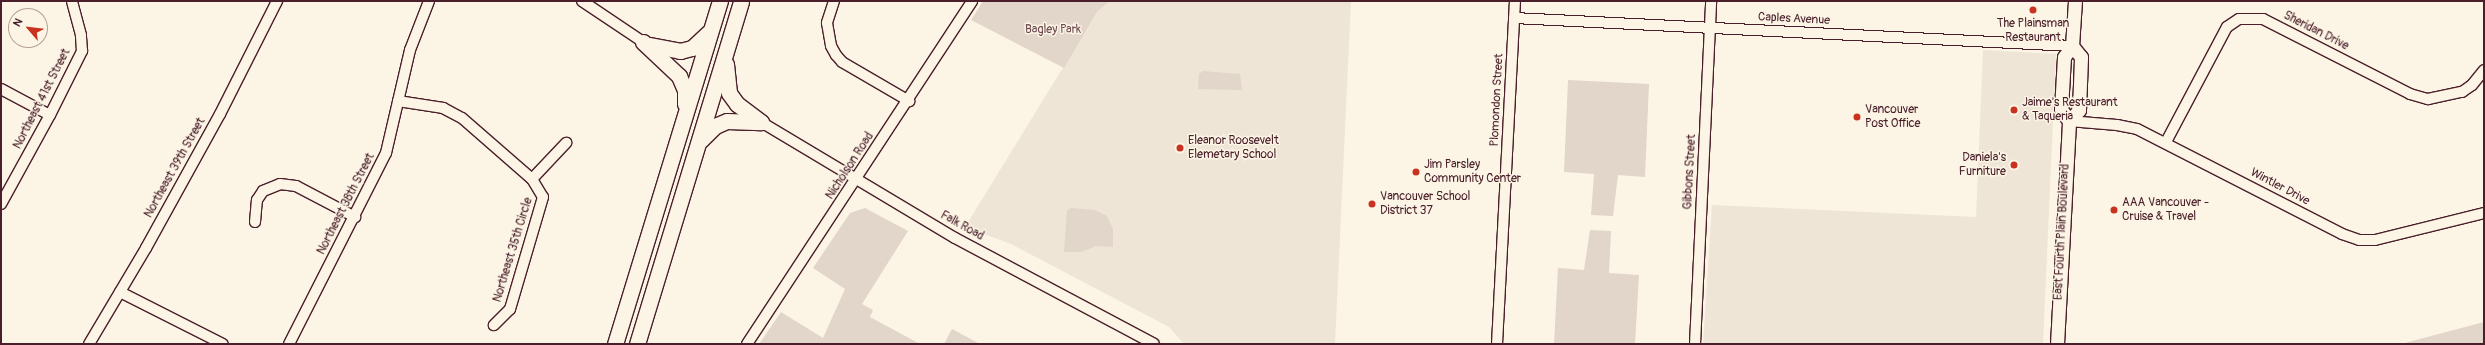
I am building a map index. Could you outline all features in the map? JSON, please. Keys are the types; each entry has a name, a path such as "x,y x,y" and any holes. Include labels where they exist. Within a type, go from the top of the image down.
{"highway":[{"path":"615,344 720,1"},
{"path":"637,344 741,1"},
{"path":"643,42 680,51 692,48 711,30"},
{"path":"643,42 679,76 685,90 685,112"},
{"path":"726,51 726,76 729,93 737,104 761,122"},
{"path":"698,144 715,126 727,121 761,122"}],"main road":[{"name":"East Fourth Plain Boulevard","path":"2056,344 2068,121 2061,109 2064,57 2072,46 2075,1"}],"street":[{"name":"Northeast 41st Street","path":"1,204 50,115 82,51 81,36 72,1"},
{"name":"Northeast 39th Street","path":"89,344 120,292 216,121 277,1"},
{"name":"Northeast 38th Street","path":"289,344 355,217 386,153 410,50 429,1"},
{"path":"582,1 643,42"},
{"path":"834,1 827,22 831,46 836,55 842,62 909,100"},
{"name":"Nicholson Road","path":"747,344 857,181 972,1"},
{"name":"Plomondon Street","path":"1497,344 1515,1"},
{"name":"Gibbons Street","path":"1694,344 1711,1"},
{"name":"Caples Avenue","path":"1514,18 2072,46"},
{"name":"Sheridan Drive","path":"2166,142 2226,27 2239,19 2263,19 2410,94 2428,99 2462,92 2472,85 2484,70"},
{"path":"1,89 50,115"},
{"name":"Northeast 35th Circle","path":"398,101 443,108 462,118 532,179 543,197 510,309 494,325"},
{"name":"Wintler Drive","path":"2068,121 2117,125 2137,129 2166,142 2342,234 2359,240 2375,240 2484,212"},
{"name":"Falk Road","path":"761,122 857,181 955,238 1152,344"},
{"path":"532,179 566,143"},
{"path":"255,222 258,200 263,191 280,184 296,186 355,217"},
{"path":"120,292 223,344"}],"shaded area":[{"name":"Eleanor Roosevelt Elemetary School","path":"1110,1 1351,1 1335,344 1184,344 1169,327 1011,244 965,227 1097,12"},
{"path":"1983,50 2056,54 2043,344 1703,344 1712,205 1976,217"}],"green space":[{"name":"Bagley Park","path":"983,1 1110,1 1097,12 1064,68 971,20"},
{"path":"1203,71 1240,74 1242,90 1198,89 1199,74"},
{"path":"1568,80 1649,84 1645,177 1618,175 1613,216 1591,215 1594,174 1564,172"},
{"path":"865,208 908,231 862,304 873,310 870,317 920,344 759,344 781,312 823,338 845,289 813,268 850,213"},
{"path":"1071,208 1095,210 1107,216 1113,229 1113,247 1096,246 1081,252 1064,252 1067,211"},
{"path":"1590,230 1611,231 1609,273 1639,275 1635,344 1554,344 1558,268 1584,270"},
{"path":"2484,322 2484,344 2401,344"},
{"path":"952,329 980,344 944,344"}],"place":[{"name":"The Plainsman Restaurant","path":"2033,10"},
{"name":"Jaime's Restaurant & Taqueria","path":"2014,110"},
{"name":"Vancouver Post Office","path":"1857,117"},
{"name":"Eleanor Roosevelt Elemetary School","path":"1180,148"},
{"name":"Daniela's Furniture","path":"2014,165"},
{"name":"Jim Parsley Community Center","path":"1416,172"},
{"name":"Vancouver School District 37","path":"1372,204"},
{"name":"AAA Vancouver - Cruise & Travel","path":"2114,210"}]}
